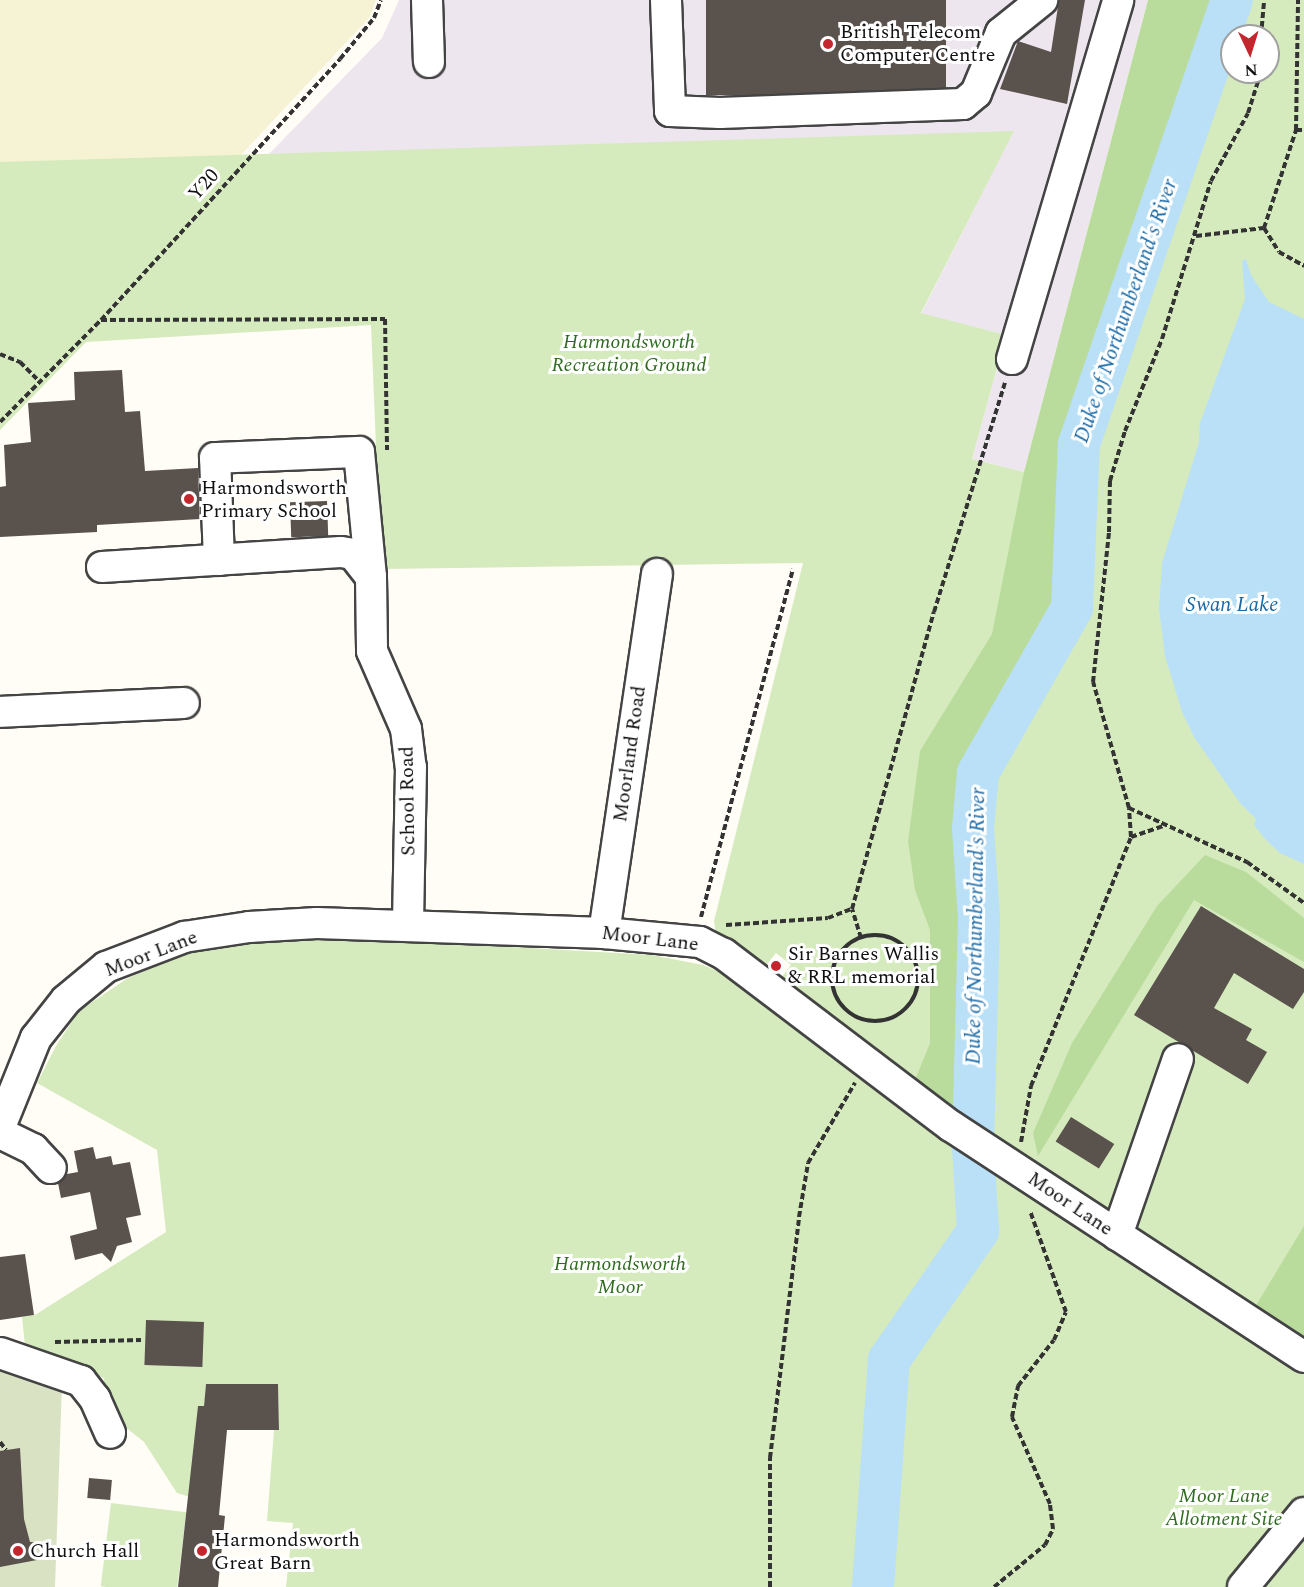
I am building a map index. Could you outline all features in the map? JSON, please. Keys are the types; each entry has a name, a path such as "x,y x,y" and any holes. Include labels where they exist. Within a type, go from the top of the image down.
{"street":[{"path":"427,0 429,62"},
{"path":"666,0 670,111 720,113 963,104 976,93 1001,33 1042,0"},
{"path":"1012,359 1118,0"},
{"name":"School Road","path":"219,560 214,458 352,449 362,457 371,577 372,651 406,729 411,767 408,924"},
{"path":"102,567 347,552 361,562 371,577"},
{"name":"Moorland Road","path":"604,933 657,574"},
{"path":"0,712 184,704"},
{"name":"Moor Lane","path":"0,1127 36,1038 66,1000 106,968 184,937 249,927 317,923 408,924 704,936 724,954 951,1126 1304,1357"},
{"path":"1117,1235 1178,1059"},
{"path":"0,1133 33,1149 51,1168"},
{"path":"0,1353 81,1381 95,1399 110,1432"},
{"path":"1243,1587 1304,1514"}],"path":[{"name":"Y20","path":"0,422 101,320 340,59 374,18 381,0"},
{"path":"1262,24 1264,0"},
{"path":"1264,228 1296,130 1298,0"},
{"path":"1257,84 1248,113 1211,181 1196,236 1110,481 1108,542 1093,682 1129,808 1247,862 1304,903"},
{"path":"1296,130 1304,130"},
{"path":"1196,236 1264,228"},
{"path":"1264,228 1279,252 1304,266"},
{"path":"101,320 385,319 388,462"},
{"path":"0,354 20,362 40,382"},
{"path":"861,938 852,909 934,612 1012,359"},
{"path":"793,569 704,936 828,918 852,909"},
{"path":"1131,837 1166,825"},
{"path":"882,935 896,939 915,960 919,973 913,1001 891,1019 876,1022 855,1017 839,1003 833,990 835,961 843,949 861,938 882,935"},
{"path":"770,1587 770,1458 781,1343 808,1163 849,1090 871,1064"},
{"path":"50,1342 141,1340"},
{"path":"0,1442 6,1450"}],"shaded area":[{"path":"0,0 376,0 369,18 240,156 0,163"},
{"path":"399,0 1148,0 1024,472 972,459 1006,335 921,314 1013,132 268,155 382,38"}],"green space":[{"path":"1148,0 1224,0 1073,442 1059,603 966,768 962,811 963,1124 913,1085 930,1043 930,930 915,890 908,841 920,751 992,634 1024,472"},
{"name":"Harmondsworth Moor","path":"1232,0 1304,0 1304,1587 286,1587 293,1523 267,1521 274,1430 279,1430 278,1384 206,1384 204,1406 198,1407 190,1497 177,1493 144,1442 119,1422 105,1397 104,1378 41,1356 26,1355 22,1317 35,1315 166,1232 157,1150 37,1083 56,1046 79,1011 128,978 186,953 280,934 652,955 703,965 742,981 973,1146 979,919 973,828 978,773 1072,608 1079,444 1220,35 1220,84 1280,84 1280,24 1224,24"},
{"name":"Harmondsworth Recreation Ground","path":"1014,131 921,313 1006,335 972,459 1068,483 1059,603 966,768 962,811 963,1124 778,982 791,965 776,953 763,969 716,935 714,921 803,563 381,569 371,325 86,342 0,430 0,162"},
{"path":"1205,855 1246,872 1304,918 1304,962 1194,900 1038,1156 1033,1133 1072,1043 1157,906"},
{"path":"1304,1226 1304,1339 1255,1307"},
{"path":"0,1366 62,1384 55,1587 0,1587"},
{"path":"111,1503 186,1512 177,1587 101,1586"}],"water":[{"name":"Swan Lake","path":"1246,259 1251,275 1269,302 1304,319 1304,864 1280,853 1266,840 1254,825 1256,819 1240,803 1194,737 1182,712 1165,656 1159,608 1162,563 1199,442 1200,423 1245,299 1242,261"}],"building":[{"name":"British Telecom Computer Centre","path":"706,0 946,0 946,95 706,95"},
{"path":"1059,0 1085,0 1067,104 1000,89 1018,41 1051,52"},
{"path":"122,370 125,412 140,411 145,471 198,468 200,519 97,525 97,532 0,537 0,487 6,486 4,445 31,442 28,403 75,400 74,372"},
{"path":"327,501 328,536 291,537 290,502"},
{"path":"1201,906 1304,969 1304,992 1293,1009 1234,973 1214,1008 1252,1029 1246,1040 1267,1052 1248,1084 1134,1015"},
{"path":"1071,1117 1114,1144 1099,1169 1056,1142"},
{"path":"93,1147 96,1159 111,1156 113,1165 130,1162 141,1215 126,1218 132,1242 117,1246 111,1262 102,1253 75,1260 70,1236 97,1229 90,1192 61,1198 58,1183 67,1174 78,1172 74,1151"},
{"path":"25,1254 34,1315 0,1320 0,1257"},
{"path":"146,1320 204,1322 202,1367 144,1365"},
{"path":"206,1384 278,1384 279,1430 227,1430 219,1515 225,1516 218,1587 178,1587 198,1406 204,1406"},
{"path":"20,1448 24,1519 30,1542 35,1542 37,1560 0,1567 0,1451"},
{"path":"89,1478 112,1480 110,1500 87,1498"}],"waterway":[{"name":"Duke of Northumberland's River","path":"873,1587 889,1360 978,1231 973,1147 979,919 973,828 978,773 1072,608 1079,444 1232,0"}],"place":[{"name":"British Telecom Computer Centre","path":"828,44"},
{"name":"Harmondsworth Primary School","path":"189,499"},
{"name":"Sir Barnes Wallis & RRL memorial","path":"776,966"},
{"name":"Church Hall","path":"18,1551"},
{"name":"Harmondsworth Great Barn","path":"202,1551"}],"park label":[{"name":"Moor Lane Allotment Site","path":"1224,1508"}]}
